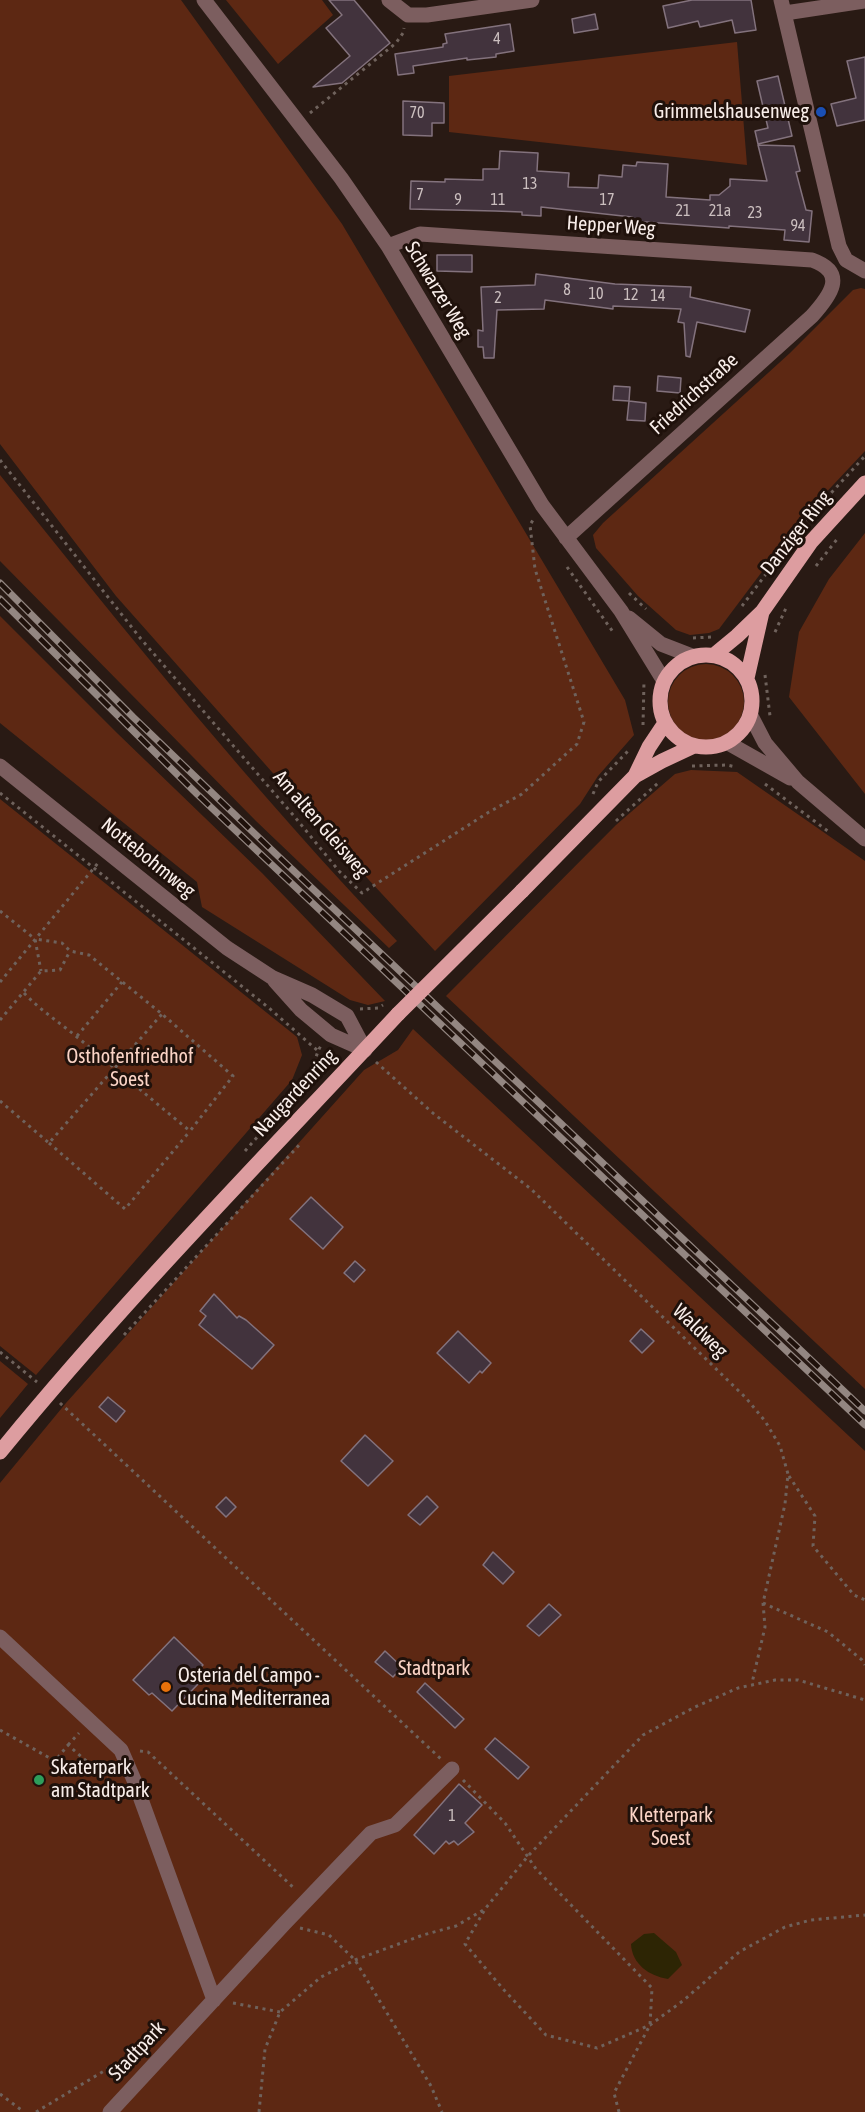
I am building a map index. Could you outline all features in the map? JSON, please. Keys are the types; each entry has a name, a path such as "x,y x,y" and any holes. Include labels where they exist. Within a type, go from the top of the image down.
{"main road":[{"name":"Danziger Ring","path":"714,654 762,612 811,542 865,483"},
{"name":"Danziger Ring","path":"747,678 762,612"},
{"path":"714,654 733,662 747,678 753,696 751,716 741,732 728,743 711,748 694,746 677,738 665,723 660,695 664,681 676,666 692,656 714,654"},
{"name":"Naugardenring","path":"635,776 649,747 665,723"},
{"name":"Naugardenring","path":"0,1452 49,1392 398,1014 635,776 662,760 694,746"}],"street":[{"name":"Schwarzer Weg","path":"204,0 341,178 388,246 542,505 621,611 664,681"},
{"path":"391,2 408,15 428,15 532,0"},
{"path":"865,1 783,6 839,246 846,260 865,271"},
{"name":"Hepper Weg","path":"388,246 420,234 812,260 822,263 830,271"},
{"name":"Friedrichstraße","path":"566,538 812,316 832,291 833,282 830,271"},
{"name":"Schwarzer Weg","path":"621,611 661,644 692,656"},
{"path":"751,716 765,743 798,782 865,839"},
{"path":"728,743 798,782"},
{"name":"Nottebohmweg","path":"0,766 191,921 273,978 312,995 347,1016 365,1050"},
{"name":"Nottebohmweg","path":"273,978 300,1010 331,1035 365,1050"},
{"path":"0,1637 121,1750 214,2000"},
{"name":"Stadtpark","path":"110,2112 370,1833 394,1825 452,1769"}],"path":[{"path":"299,122 396,42 403,33 408,15"},
{"name":"Am alten Gleisweg","path":"0,460 141,639 339,871 362,893 489,812 522,794 577,744 584,722 535,569 530,525 542,505"},
{"path":"812,571 840,536"},
{"path":"774,634 788,604"},
{"path":"685,638 713,636"},
{"path":"592,797 598,782 633,745"},
{"path":"617,820 664,778"},
{"path":"758,780 836,835"},
{"path":"0,793 269,1008 318,1051"},
{"path":"0,982 108,852"},
{"path":"0,911 35,939 62,943 70,951 89,955 233,1076 125,1209 0,1101"},
{"path":"0,1020 41,971 35,939"},
{"path":"41,971 60,970 70,951"},
{"path":"76,1036 122,982"},
{"path":"24,993 190,1131"},
{"path":"49,1143 162,1014"},
{"name":"Waldweg","path":"371,1067 376,1061 434,1114 531,1189 746,1398 765,1421 780,1446 788,1474 785,1504 763,1603 765,1627 752,1683"},
{"path":"117,1342 304,1140"},
{"path":"0,1352 49,1392 452,1769 506,1822 536,1869 652,1988 650,2025 614,2093 619,2112"},
{"path":"788,1474 815,1516 813,1546 854,1594 865,1600"},
{"path":"763,1603 828,1632 865,1665"},
{"path":"865,1700 798,1680 752,1683 695,1707 643,1735 528,1856 485,1909 465,1944 546,2035 597,2048 650,2025 684,2000 739,1952 785,1927 811,1920 865,1915"},
{"path":"0,1730 55,1761 68,1744 115,1786 134,1780"},
{"path":"121,1750 148,1752 307,1900"},
{"path":"259,2112 265,2049 280,2012 321,1977 355,1960 423,1935 456,1926 485,1909"},
{"path":"284,1924 329,1935 355,1960 431,2086 442,2112"},
{"path":"214,2000 280,2012"},
{"path":"36,2112 155,2040"},
{"path":"0,2094 24,2112"}],"green space":[{"path":"0,0 181,0 342,224 625,700 634,735 598,776 580,804 435,951 342,851 116,596 0,444"},
{"path":"226,0 322,0 333,15 278,64"},
{"path":"737,42 747,165 449,132 449,76"},
{"path":"865,289 865,451 803,517 719,629 709,633 690,635 676,630 638,596 596,548 593,535 603,523 790,353 853,290"},
{"path":"0,475 144,653 243,770 397,941 389,948 256,821 0,561"},
{"path":"865,533 865,794 789,697 799,632 829,579"},
{"path":"0,616 262,873 385,1001 368,1005 350,1000 202,907 197,882 0,723"},
{"path":"706,664 721,667 733,675 741,687 744,702 741,717 733,729 721,737 706,740 691,737 679,729 671,717 668,702 671,687 679,675 691,667"},
{"path":"691,770 737,772 865,861 865,1389 446,996 616,825 675,774"},
{"name":"Osthofenfriedhof Soest","path":"0,799 297,1037 302,1055 292,1080 36,1375 0,1346"},
{"name":"Stadtpark","path":"413,1029 865,1451 865,2112 0,2112 0,1483 66,1403 364,1070 398,1050"},
{"path":"0,1361 28,1384 0,1418"}],"sand":[{"path":"654,1933 676,1952 682,1965 668,1979 648,1972 638,1963 632,1951 631,1944 644,1934"}],"building":[{"path":"329,0 354,0 390,43 342,83 313,87 350,56 326,28 342,15"},
{"path":"692,0 751,0 756,30 735,33 732,20 700,27 698,21 668,28 663,6"},
{"path":"595,14 598,29 574,33 572,19"},
{"path":"510,24 514,51 496,54 496,57 467,60 467,58 413,66 414,73 398,75 395,54 443,47 443,44 447,43 445,34"},
{"path":"865,57 865,120 837,126 831,104 856,98 847,61"},
{"path":"778,76 792,136 758,144 755,131 768,128 757,81"},
{"path":"403,101 444,103 444,123 432,123 432,136 403,135"},
{"path":"758,145 794,146 800,171 796,172 806,210 812,211 809,242 784,240 785,230 632,221 632,217 541,207 541,216 522,215 522,212 410,209 411,181 483,180 483,169 499,169 500,151 538,153 537,171 569,173 568,187 598,188 599,175 622,177 623,165 636,166 637,162 668,164 666,197 710,200 710,195 719,195 730,186 730,179 767,181"},
{"path":"437,255 472,255 472,272 437,271"},
{"path":"536,274 615,284 691,287 690,297 750,310 745,332 697,322 690,357 686,356 684,323 678,322 681,309 613,306 613,309 545,300 544,309 497,310 494,358 484,358 483,347 478,347 478,330 483,331 481,287 535,285"},
{"path":"658,376 681,378 680,393 657,391"},
{"path":"614,386 630,387 629,401 613,400"},
{"path":"629,401 646,403 645,421 627,420"},
{"path":"311,1197 343,1227 323,1249 290,1219"},
{"path":"355,1261 365,1270 354,1282 344,1273"},
{"path":"214,1294 237,1318 239,1316 246,1320 274,1345 252,1369 199,1325 206,1316 200,1311"},
{"path":"641,1329 654,1341 642,1353 630,1341"},
{"path":"458,1331 491,1363 469,1383 437,1353"},
{"path":"108,1397 125,1411 116,1422 99,1407"},
{"path":"365,1435 393,1461 368,1486 341,1461"},
{"path":"427,1496 438,1507 420,1525 408,1515"},
{"path":"226,1497 236,1507 226,1517 216,1507"},
{"path":"493,1552 514,1572 503,1584 483,1565"},
{"path":"549,1604 561,1615 539,1636 527,1626"},
{"path":"174,1637 203,1665 193,1675 200,1682 172,1711 133,1680"},
{"path":"385,1651 402,1667 393,1677 375,1662"},
{"path":"425,1683 464,1719 455,1728 417,1692"},
{"path":"495,1738 529,1767 518,1779 485,1749"},
{"path":"459,1784 482,1805 465,1823 474,1832 458,1845 454,1841 449,1844 446,1841 434,1854 414,1835"}],"railway":[{"path":"0,583 133,717 278,856 865,1411"},
{"path":"0,599 197,794 865,1425"}],"place":[{"name":"Grimmelshausenweg","path":"821,112"},
{"name":"Osteria del Campo - Cucina Mediterranea","path":"166,1687"},
{"name":"Skaterpark am Stadtpark","path":"39,1780"}],"park label":[{"name":"Kletterpark Soest","path":"671,1828"}]}
